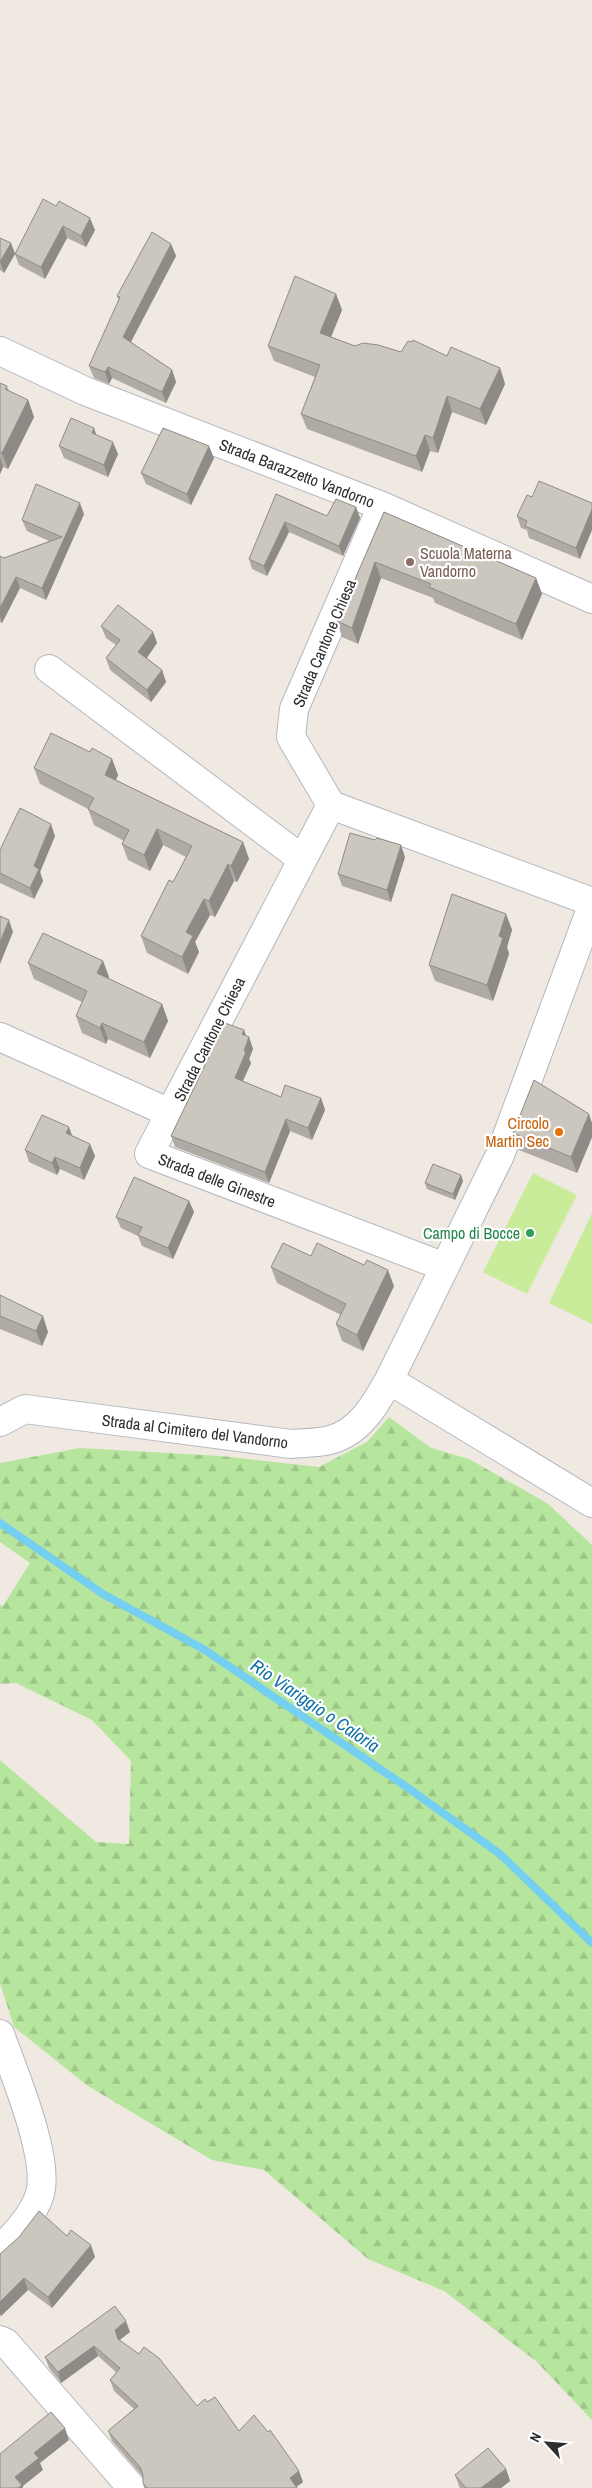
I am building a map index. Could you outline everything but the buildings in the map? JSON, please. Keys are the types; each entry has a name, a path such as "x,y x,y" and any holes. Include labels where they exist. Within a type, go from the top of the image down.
{"street":[{"name":"Strada Barazzetto Vandorno","path":"0,351 85,391 382,506 592,599"},
{"name":"Strada Cantone Chiesa","path":"170,1114 331,805 291,737 294,709 382,506"},
{"path":"49,669 302,859"},
{"path":"331,805 592,904"},
{"name":"Strada al Cimitero del Vandorno","path":"0,1422 25,1409 291,1444 331,1440 357,1427 374,1407 389,1380 500,1156 592,904"},
{"path":"0,1037 170,1114"},
{"name":"Strada delle Ginestre","path":"170,1114 149,1154 444,1267"},
{"path":"389,1380 592,1503"},
{"path":"0,2034 25,2104 40,2157 40,2193 26,2221 0,2250"},
{"path":"0,2340 6,2343 132,2488"}],"green space":[{"name":"Campo di Bocce","path":"533,1173 577,1195 527,1294 483,1272"},
{"path":"592,1213 592,1324 549,1303"},
{"path":"389,1417 431,1448 469,1459 547,1503 592,1545 592,2420 536,2361 444,2291 368,2259 264,2170 212,2160 88,2086 14,2027 0,1983 0,1760 96,1842 129,1844 131,1761 92,1720 16,1683 0,1684 0,1605 3,1606 30,1563 0,1542 0,1463 80,1448 221,1456 319,1467 367,1442"}],"waterway":[{"name":"Rio Viariggio o Caloria","path":"0,1523 103,1594 205,1650 411,1790 500,1854 592,1943"}],"place":[{"name":"Scuola Materna Vandorno","path":"410,562"},
{"name":"Circolo Martin Sec","path":"559,1132"},
{"name":"Campo di Bocce","path":"530,1233"}]}
